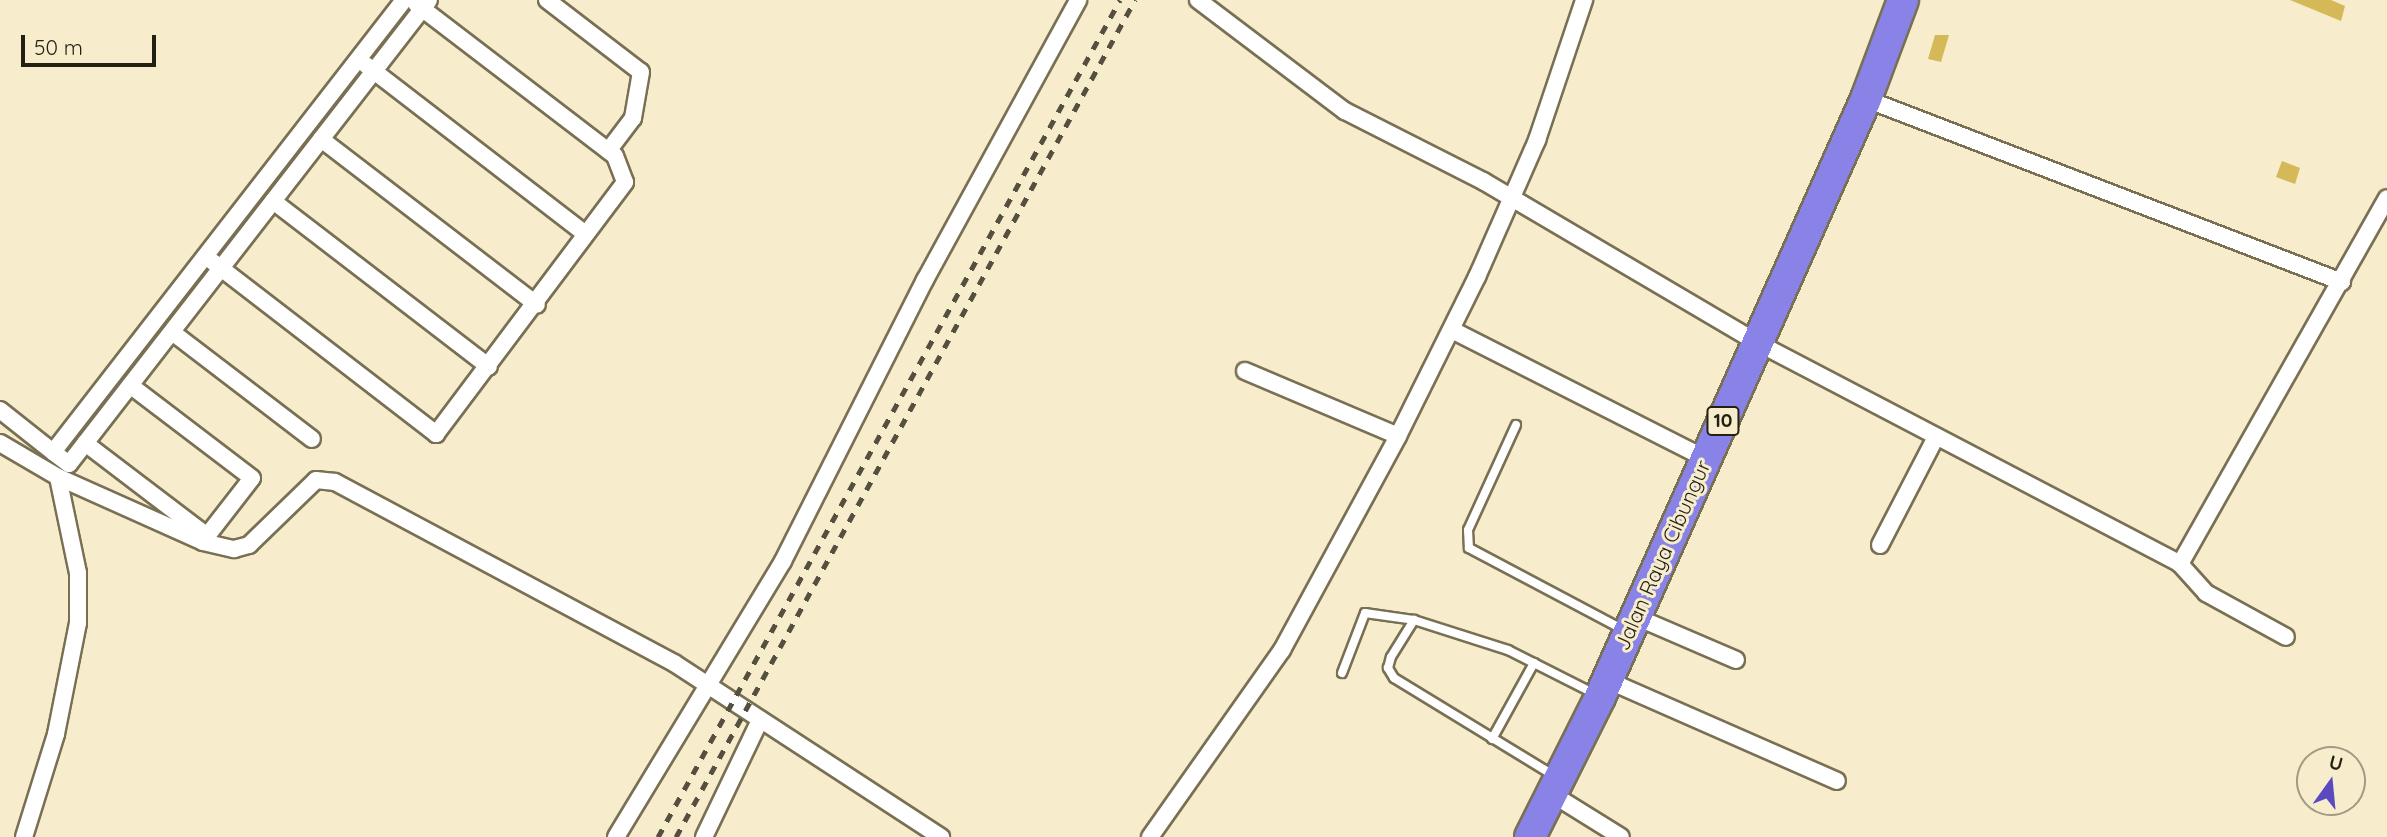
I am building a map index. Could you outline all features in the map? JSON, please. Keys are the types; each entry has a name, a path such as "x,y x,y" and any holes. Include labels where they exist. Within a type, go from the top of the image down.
{"highway":[{"name":"Jalan Raya Cibungur","path":"1530,837 1604,689 1630,624 1866,99 1903,0"}],"street":[{"path":"53,452 404,0"},
{"path":"547,0 641,72 633,118 608,151"},
{"path":"616,837 710,685 794,541 925,279 1078,0"},
{"path":"1198,0 1336,106 1512,197 1758,343 2180,564 2206,593 2287,637"},
{"path":"1150,837 1277,658 1398,436 1452,330 1512,197 1584,0"},
{"path":"0,410 69,464 221,268 274,201 374,71 421,3 608,151 625,182 592,229 583,232 537,305 436,434 221,268 205,256"},
{"path":"358,59 583,232"},
{"path":"1866,99 2342,282"},
{"path":"321,139 537,305"},
{"path":"2180,564 2342,282 2387,198"},
{"path":"274,201 489,367"},
{"path":"1452,330 1706,459"},
{"path":"172,332 312,439"},
{"path":"1245,372 1398,436"},
{"path":"85,443 206,536 251,478 131,385"},
{"path":"1880,545 1936,437"},
{"path":"0,443 58,477 203,542 234,549 249,545 316,480 335,482 567,602 710,685 941,837"},
{"path":"24,837 56,734 78,623 78,573 58,477"},
{"path":"1630,624 1736,660"},
{"path":"1604,689 1837,781"},
{"path":"704,837 760,720"},
{"path":"1556,787 1621,837"}],"lane":[{"path":"1516,425 1468,530 1469,548 1630,624"},
{"path":"1342,673 1365,613 1414,620 1604,689"},
{"path":"1414,620 1391,657 1388,668 1394,678 1492,739 1556,787"},
{"path":"1492,739 1534,663"}],"building":[{"path":"2290,0 2331,0 2345,6 2341,21"},
{"path":"1935,35 1949,35 1941,62 1928,59"},
{"path":"2282,161 2300,168 2295,184 2276,177"}],"railway":[{"path":"658,837 1120,0"},
{"path":"676,837 1135,0"}]}
